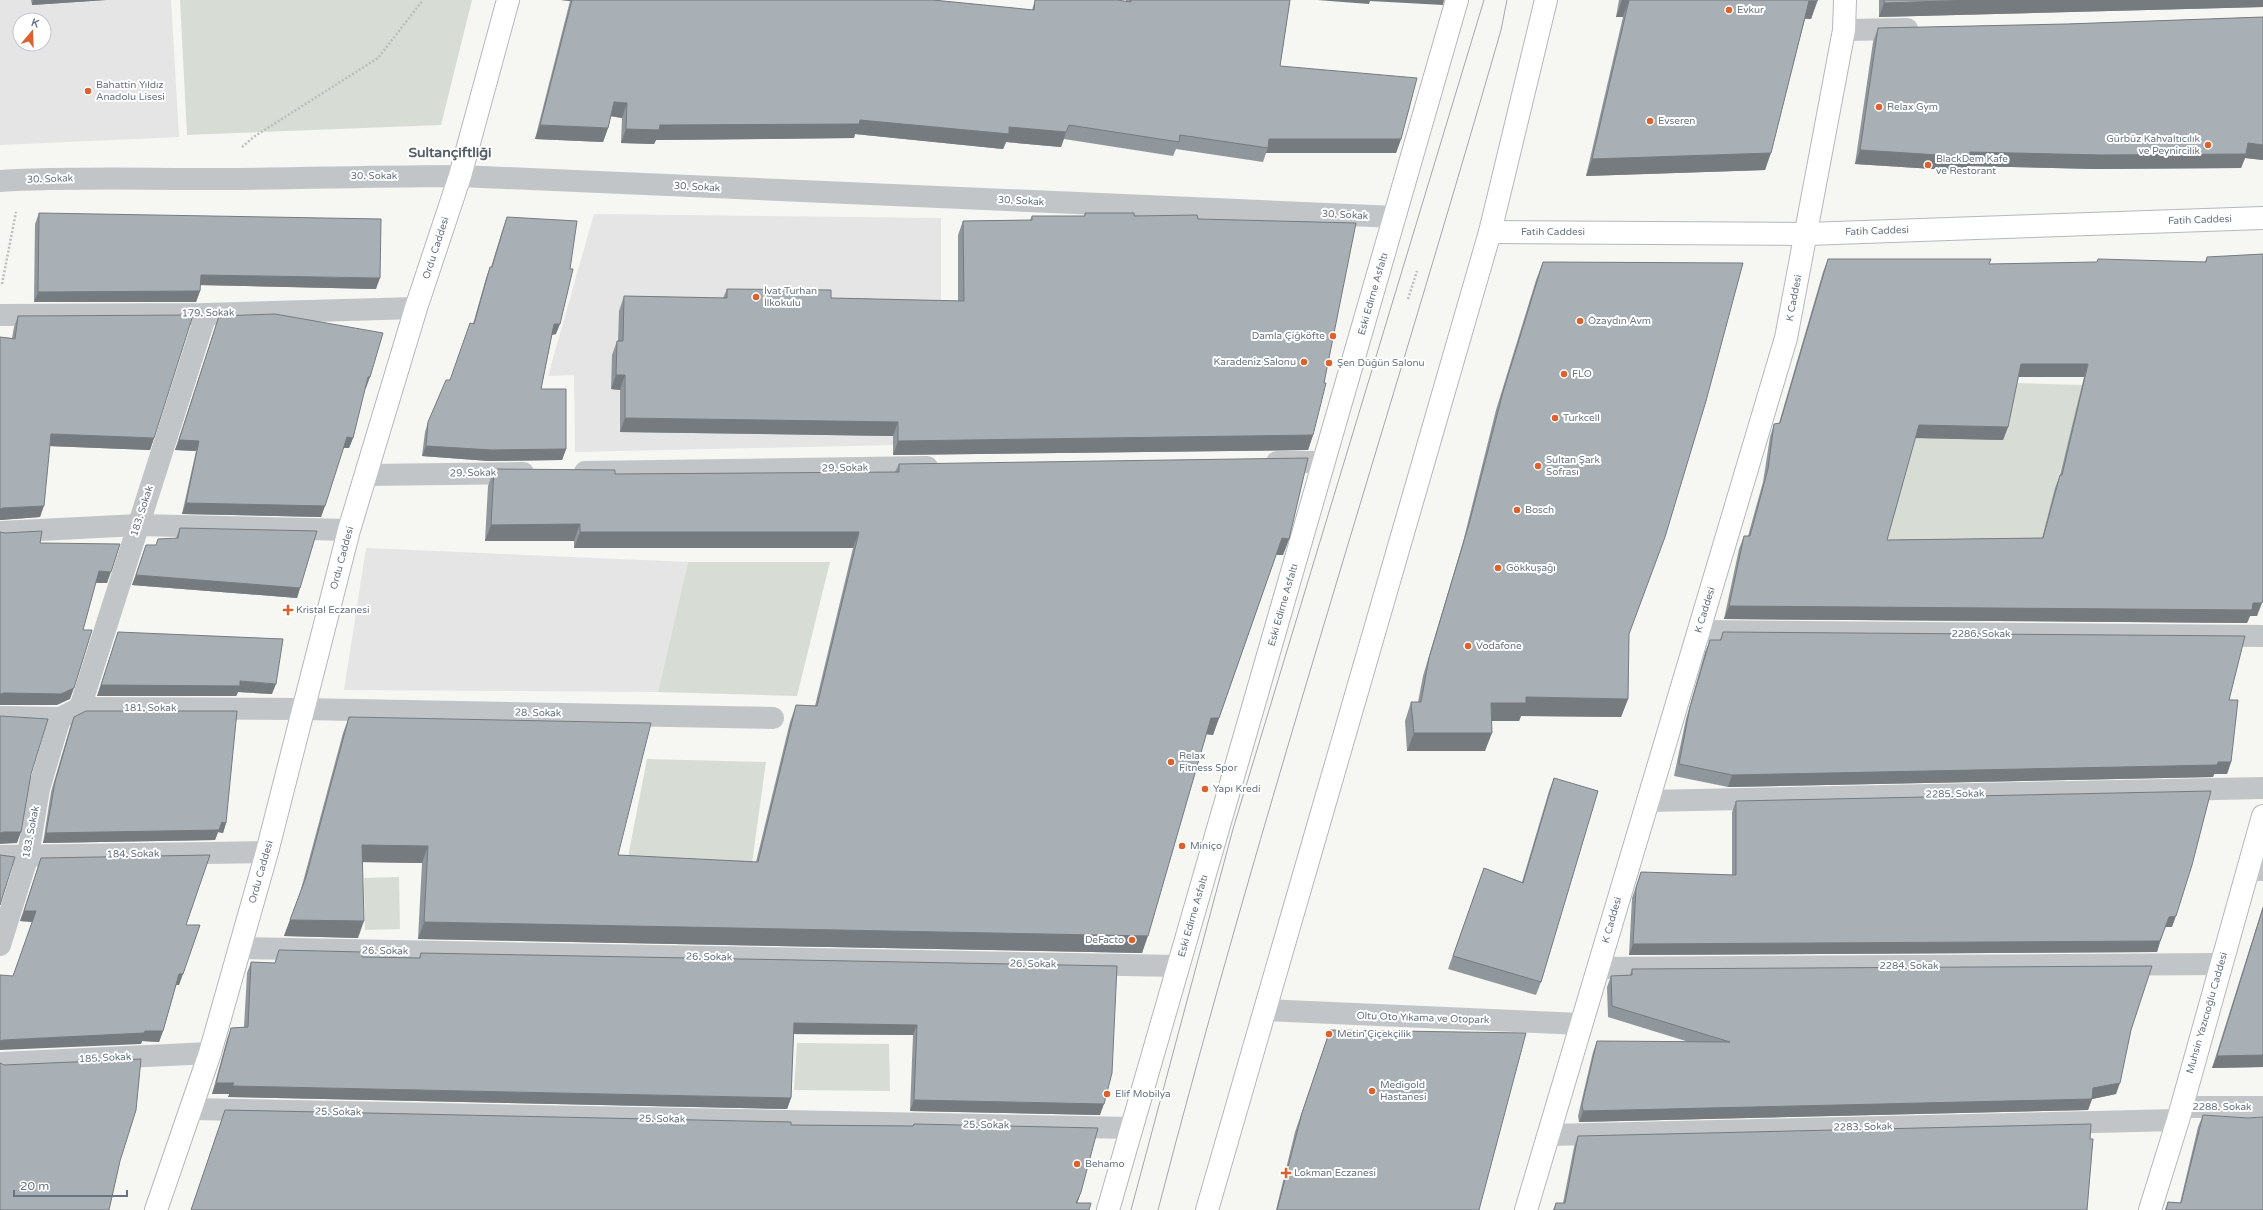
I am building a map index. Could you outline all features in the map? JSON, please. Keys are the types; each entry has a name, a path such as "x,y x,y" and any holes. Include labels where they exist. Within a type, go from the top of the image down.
{"main road":[{"name":"Ordu Caddesi","path":"156,1210 192,1110 210,1053 267,852 349,530 416,308 460,176 508,0"},
{"name":"Eski Edirne Asfaltı","path":"1108,1210 1457,0"},
{"path":"1207,1210 1490,232 1546,0"},
{"name":"K Caddesi","path":"1526,1210 1786,338 1807,234 1844,30 1845,0"},
{"name":"Fatih Caddesi","path":"1490,232 1807,234 2263,218"},
{"name":"Muhsin Yazıcıoğlu Caddesi","path":"2150,1210 2180,1114 2221,964 2255,870 2263,816"}],"street":[{"path":"1844,30 1930,28"},
{"name":"30. Sokak","path":"0,181 105,177 203,179 354,176 460,176 1394,218"},
{"name":"179. Sokak","path":"0,315 206,314 416,308"},
{"name":"183. Sokak","path":"80,708 206,314"},
{"path":"1260,462 1324,462"},
{"name":"29. Sokak","path":"566,472 949,467"},
{"name":"29. Sokak","path":"366,475 542,472"},
{"path":"0,532 138,525 349,530"},
{"name":"2286. Sokak","path":"1699,631 2263,636"},
{"name":"181. Sokak","path":"0,717 60,718 80,708 303,709"},
{"name":"28. Sokak","path":"303,709 773,718"},
{"name":"183. Sokak","path":"0,945 28,855 39,789 60,718"},
{"name":"2285. Sokak","path":"1647,801 2263,788"},
{"name":"184. Sokak","path":"0,856 267,852"},
{"name":"26. Sokak","path":"239,948 1178,966"},
{"name":"2284. Sokak","path":"1598,968 2221,964"},
{"name":"Oltu Oto Yıkama ve Otopark","path":"1265,1010 1581,1024"},
{"name":"185. Sokak","path":"0,1063 210,1053"},
{"name":"2288. Sokak","path":"2180,1114 2263,1107"},
{"name":"25. Sokak","path":"192,1110 1132,1128"},
{"name":"2283. Sokak","path":"1549,1135 2180,1114"}],"path":[{"path":"203,179 255,136 378,58 422,0"},
{"path":"2,286 22,180"},
{"path":"1408,299 1417,271"}],"shaded area":[{"name":"Bahattin Yıldız Anadolu Lisesi","path":"0,0 171,0 179,137 0,145"},
{"path":"180,0 472,0 441,125 187,135"},
{"name":"İvat Turhan İlkokulu","path":"594,214 941,218 941,444 575,452 574,375 548,376"},
{"path":"2015,383 2084,385 2038,552 1883,550 1915,438 2003,440"},
{"path":"366,548 688,562 658,692 344,690"},
{"path":"688,562 830,562 797,696 658,692"},
{"path":"647,759 766,762 751,870 627,862"},
{"path":"399,877 400,929 365,930 364,878"},
{"path":"797,1043 889,1044 890,1091 794,1090"}],"building":[{"path":"572,0 933,0 1034,10 1035,0 1117,0 1131,2 1131,0 1290,0 1280,66 1417,78 1401,139 1269,139 1268,148 1180,135 1179,142 1069,125 1066,132 1009,127 1009,134 860,120 859,124 660,125 659,130 626,129 627,103 614,102 608,128 540,125"},
{"path":"1629,0 1818,0 1809,1 1771,153 1592,159"},
{"path":"1884,0 1977,0 1884,3"},
{"path":"2263,17 2263,145 2248,143 2246,154 2101,155 1970,152 1970,157 1860,150 1878,28 2067,24"},
{"path":"39,213 381,219 380,278 201,275 200,291 38,292"},
{"path":"1085,213 1134,213 1134,216 1197,215 1198,219 1356,223 1324,383 1326,383 1313,435 898,441 898,422 625,418 625,375 616,375 617,341 623,341 624,296 727,298 727,289 831,290 831,298 964,301 963,221 1032,220 1032,216 1085,216"},
{"path":"507,217 577,221 570,269 573,269 560,324 554,324 541,389 566,389 566,449 492,450 426,446 428,422 446,380 450,380 470,323 474,324 490,267 492,267"},
{"path":"2263,254 2262,603 2253,603 2252,610 1729,606 1744,536 1750,536 1768,469 1774,424 1780,423 1828,259 1991,259 1989,264 2097,262 2098,259 2206,262 2207,257","holes":["2021,364 2088,364 2062,475 2060,475 2043,538 1887,540 1919,425 2008,427"]},
{"path":"1543,262 1743,263 1706,401 1665,537 1629,634 1628,699 1526,697 1526,703 1491,703 1492,733 1414,733 1411,702 1421,702 1429,658 1469,524 1503,392"},
{"path":"275,314 383,333 370,377 368,377 353,438 347,437 325,506 186,503 199,441 179,440 219,316"},
{"path":"193,315 154,438 51,434 44,506 0,509 0,337 15,339 18,316"},
{"path":"1308,458 1289,539 1282,538 1219,718 1211,718 1148,936 424,922 428,846 362,845 364,921 290,920 306,877 349,717 651,723 618,855 758,862 796,705 817,706 859,532 580,532 580,524 491,525 494,469 615,470 615,474 899,472 899,464"},
{"path":"180,528 317,531 300,588 136,575 146,545 156,545 158,539 178,538"},
{"path":"42,531 40,543 120,544 111,572 99,571 83,630 92,630 74,688 61,694 0,694 0,532"},
{"path":"118,632 283,639 276,684 240,681 240,686 101,685"},
{"path":"1723,632 2245,636 2229,700 2238,700 2231,762 2218,762 2217,765 1732,775 1679,764 1690,707 1710,640 1721,640"},
{"path":"86,711 237,711 226,823 222,822 219,830 46,833 55,782 74,717"},
{"path":"0,716 48,719 31,774 21,832 0,833"},
{"path":"1554,778 1598,791 1541,982 1453,956 1484,868 1523,883"},
{"path":"2211,791 2192,865 2176,916 2169,917 2160,941 1633,944 1636,888 1641,872 1736,875 1736,801"},
{"path":"0,855 15,857 0,905"},
{"path":"210,855 186,925 200,925 183,974 179,974 163,1031 0,1041 0,975 13,976 36,911 24,911 41,858"},
{"path":"2263,908 2263,1055 2217,1056"},
{"path":"279,950 362,952 362,957 420,958 421,953 1117,966 1112,1073 1104,1104 914,1100 917,1025 794,1023 791,1098 232,1086 234,1083 216,1083 231,1028 248,1027 251,962 275,963"},
{"path":"2152,966 2131,1030 2120,1083 2093,1088 2092,1099 1583,1111 1582,1105 1597,1041 1730,1042 1612,1006 1611,976 1632,975 1632,969"},
{"path":"1330,1030 1526,1033 1479,1210 1277,1210 1302,1113"},
{"path":"141,1059 136,1110 120,1161 109,1210 0,1210 0,1063 4,1065"},
{"path":"225,1110 791,1122 791,1125 913,1126 914,1124 1098,1128 1081,1192 1076,1203 1091,1203 1089,1210 191,1210"},
{"path":"2203,1115 2248,1118 2263,1117 2263,1210 2166,1210 2168,1202 2181,1203"},
{"path":"2091,1124 2090,1139 2093,1139 2087,1210 1554,1210 1556,1203 1565,1203 1578,1136"}],"tram line":[{"path":"1131,1210 1233,829 1484,0"},
{"path":"1158,1210 1239,913 1458,177 1501,30 1507,0"}],"place":[{"name":"Evkur","path":"1729,10"},
{"name":"Bahattin Yıldız Anadolu Lisesi","path":"88,91"},
{"name":"Relax Gym","path":"1879,107"},
{"name":"Evseren","path":"1650,121"},
{"name":"Gürbüz Kahvaltıcılık ve Peynircilik","path":"2208,145"},
{"name":"BlackDem Kafe ve Restorant","path":"1928,165"},
{"name":"İvat Turhan İlkokulu","path":"756,297"},
{"name":"Özaydın Avm","path":"1580,321"},
{"name":"Damla Çiğköfte","path":"1333,336"},
{"name":"Karadeniz Salonu","path":"1304,362"},
{"name":"Şen Düğün Salonu","path":"1329,363"},
{"name":"FLO","path":"1564,374"},
{"name":"Turkcell","path":"1555,418"},
{"name":"Sultan Şark Sofrası","path":"1538,466"},
{"name":"Bosch","path":"1517,510"},
{"name":"Gökkuşağı","path":"1498,568"},
{"name":"Kristal Eczanesi","path":"288,610"},
{"name":"Vodafone","path":"1468,646"},
{"name":"Relax Fitness Spor","path":"1171,762"},
{"name":"Yapı Kredi","path":"1205,789"},
{"name":"Miniço","path":"1182,846"},
{"name":"DeFacto","path":"1132,940"},
{"name":"Metin Çiçekçilik","path":"1329,1034"},
{"name":"Medigold Hastanesi","path":"1372,1091"},
{"name":"Elif Mobilya","path":"1107,1094"},
{"name":"Behamo","path":"1077,1164"},
{"name":"Lokman Eczanesi","path":"1286,1173"}],"district":[{"name":"Sultançiftliği","path":"450,152"}]}
